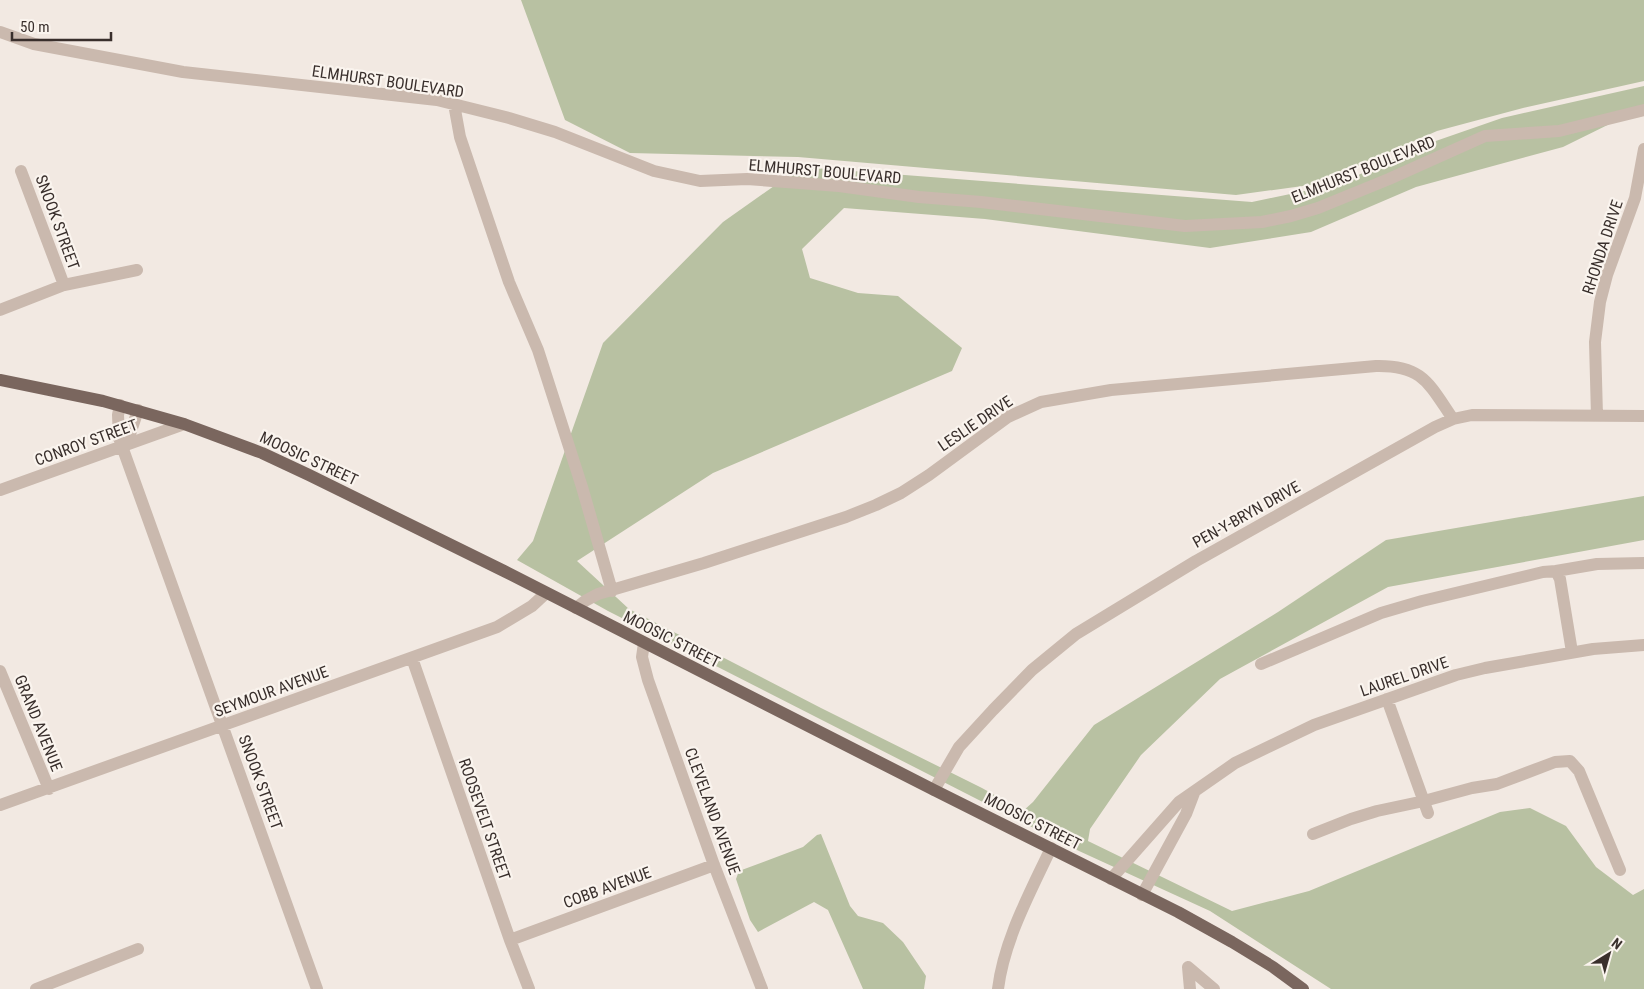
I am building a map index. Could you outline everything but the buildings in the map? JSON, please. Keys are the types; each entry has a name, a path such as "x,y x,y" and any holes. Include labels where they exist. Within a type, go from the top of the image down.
{"main road":[{"name":"MOOSIC STREET","path":"0,380 138,410 184,424 262,453 576,608 1051,848 1232,942 1273,967 1303,989"}],"street":[{"name":"ELMHURST BOULEVARD","path":"0,32 34,44 183,72 342,91 398,95 454,104 555,132 654,171 700,181 747,179 839,186 919,197 981,202 1185,226 1262,222 1291,216 1318,208 1389,179 1485,136 1559,131 1644,110"},
{"path":"454,104 460,137 509,282 538,350 582,486 612,591"},
{"name":"RHONDA DRIVE","path":"1597,416 1595,342 1600,302 1606,275 1635,198 1644,149"},
{"name":"SNOOK STREET","path":"21,171 64,285"},
{"path":"0,310 64,285 137,270"},
{"name":"LESLIE DRIVE","path":"576,608 598,594 799,532 876,505 901,493 929,475 1008,418 1042,402 1111,390 1394,365 1412,370 1429,384 1453,419"},
{"name":"SNOOK STREET","path":"120,405 118,415 119,438 317,989"},
{"path":"122,446 129,437 138,410"},
{"name":"PEN-Y-BRYN DRIVE","path":"934,790 959,747 1032,670 1076,634 1238,536 1293,507 1407,441 1453,419 1472,415 1644,416"},
{"name":"CONROY STREET","path":"0,490 184,424"},
{"path":"1261,664 1381,613 1422,601 1543,572 1597,564 1644,563"},
{"path":"1556,571 1560,579 1572,652"},
{"name":"SEYMOUR AVENUE","path":"0,805 224,726 497,626 532,606 546,593"},
{"name":"CLEVELAND AVENUE","path":"644,643 642,657 648,680 714,865 762,989"},
{"name":"LAUREL DRIVE","path":"1111,879 1179,802 1194,793 1210,779 1250,755 1314,724 1456,675 1485,668 1572,652 1644,645"},
{"name":"ROOSEVELT STREET","path":"412,658 510,940 530,989"},
{"name":"GRAND AVENUE","path":"0,671 49,789"},
{"path":"1387,699 1426,807"},
{"path":"1314,834 1351,819 1378,811 1426,807 1472,788 1498,784 1555,762 1570,761 1579,771 1620,870"},
{"path":"1142,895 1186,814 1194,793"},
{"path":"998,989 999,978 1014,928 1051,848"},
{"name":"COBB AVENUE","path":"510,940 714,865"},
{"path":"36,989 138,949"},
{"path":"1190,989 1188,967 1214,989"}],"green space":[{"path":"521,0 1644,0 1644,81 1523,108 1437,131 1317,184 1236,195 798,157 630,153 565,120"},
{"path":"1644,86 1644,107 1563,147 1416,187 1311,232 1210,248 985,219 844,208 802,249 810,278 858,293 898,296 962,348 952,371 713,473 577,561 629,609 982,788 1023,811 1033,802 1094,725 1278,612 1386,540 1644,496 1644,540 1388,587 1220,679 1141,755 1090,829 1088,841 1232,911 1309,891 1500,812 1530,808 1566,826 1596,867 1633,895 1644,889 1644,989 1331,989 1210,911 1079,851 608,611 517,560 533,541 603,343 723,222 801,167 1252,202 1338,184 1430,143 1502,118"},
{"path":"821,834 850,906 858,916 883,923 903,942 926,976 924,989 863,989 828,910 814,902 758,932 750,920 736,879 739,871 803,847 817,835"}]}
